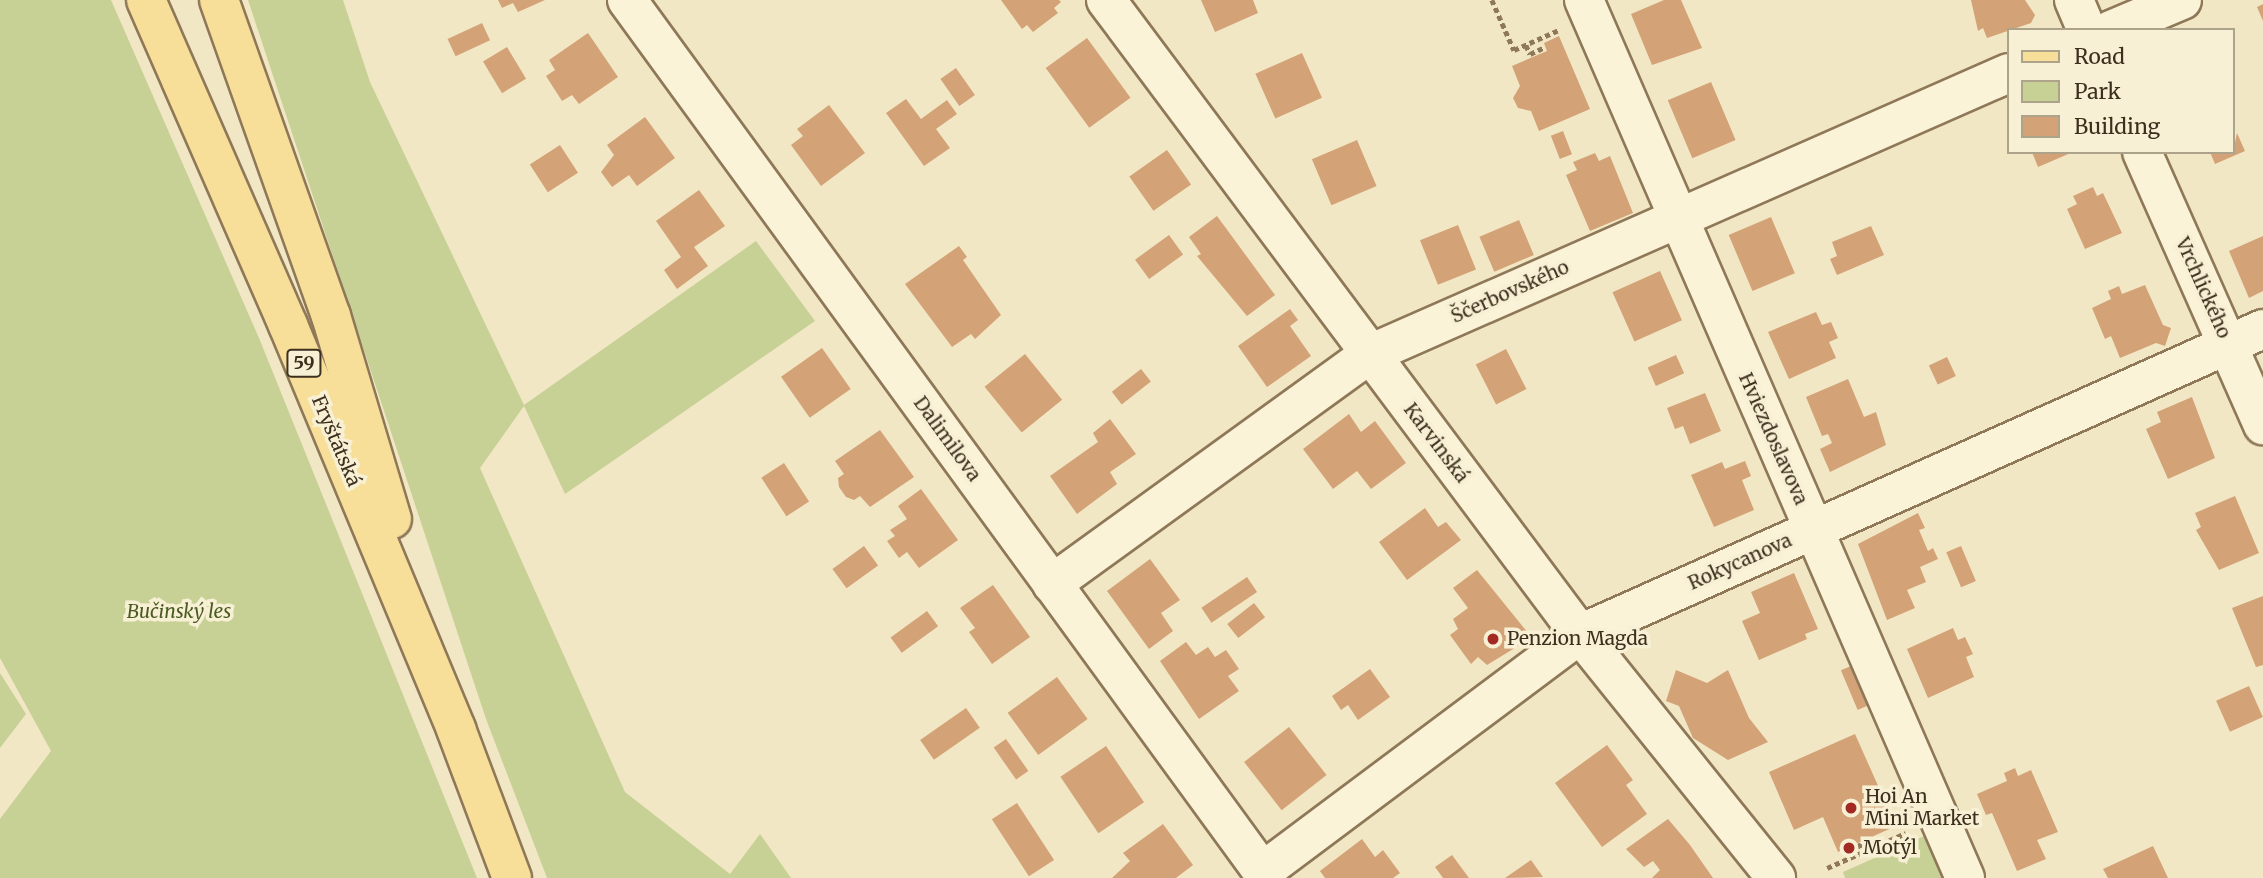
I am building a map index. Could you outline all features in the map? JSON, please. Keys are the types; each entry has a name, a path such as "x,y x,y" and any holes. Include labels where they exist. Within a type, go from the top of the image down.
{"main road":[{"name":"Fryštátská","path":"146,0 288,325 456,729 512,878"},
{"name":"Fryštátská","path":"219,0 331,316 456,729"}],"street":[{"name":"Dalimilova","path":"627,0 1264,875"},
{"name":"Karvinská","path":"1105,0 1580,634 1776,878"},
{"path":"2074,0 2086,28"},
{"path":"2116,28 2182,0"},
{"name":"Hviezdoslavova","path":"1587,8 1675,218 1965,878"},
{"name":"Ščerbovského","path":"1052,584 1370,354 2008,73"},
{"name":"Vrchlického","path":"2143,154 2263,425"},
{"name":"Rokycanova","path":"1264,875 1580,634 2263,329"}],"path":[{"path":"1492,0 1514,50 1587,8"},
{"path":"1526,44 1530,54 1545,47"},
{"path":"1828,868 1939,819"},
{"path":"1859,843 1863,852"}],"green space":[{"name":"Bučinský les","path":"0,0 111,0 259,338 477,878 0,878 0,819 51,751 0,658"},
{"path":"248,0 343,0 370,82 524,405 756,241 815,321 565,494 524,406 480,468 625,792 730,874 760,834 791,878 547,878 486,719"},
{"path":"0,673 26,714 0,748"},
{"path":"1931,833 1951,878 1845,878 1843,872"}],"building":[{"path":"498,0 545,0 518,12 513,3 502,8"},
{"path":"1001,0 1061,2 1054,8 1058,13 1033,32 1027,25 1022,29"},
{"path":"1201,0 1253,0 1258,13 1215,32"},
{"path":"1664,0 1681,0 1702,48 1652,65 1631,14"},
{"path":"1971,0 2025,0 2035,15 2031,23 2008,28 2008,31 1987,38 1983,28 1978,31"},
{"path":"2263,4 2263,21 2257,7"},
{"path":"482,23 490,40 456,56 448,39"},
{"path":"588,33 618,77 579,104 572,95 562,101 546,76 555,70 549,60"},
{"path":"1559,36 1590,109 1539,131 1531,111 1518,108 1513,98 1520,86 1512,66 1547,51 1544,43"},
{"path":"1087,38 1130,98 1089,128 1046,68"},
{"path":"507,47 526,79 502,93 483,61"},
{"path":"1302,53 1322,98 1275,119 1255,74"},
{"path":"956,68 975,95 959,106 940,79"},
{"path":"1711,82 1736,140 1692,158 1668,100"},
{"path":"906,99 921,119 947,100 957,114 936,129 950,148 924,166 886,113"},
{"path":"829,105 865,153 821,186 791,145 803,136 797,129"},
{"path":"645,117 675,158 637,186 629,175 612,187 601,172 614,155 607,145"},
{"path":"1563,131 1572,154 1560,159 1551,136"},
{"path":"2237,133 2245,151 2215,164 2211,154 2235,154"},
{"path":"1357,140 1377,186 1331,205 1312,159"},
{"path":"560,145 578,173 548,192 530,165"},
{"path":"1167,150 1191,184 1153,211 1129,176"},
{"path":"1595,153 1599,161 1610,156 1633,213 1590,231 1566,175 1577,170 1573,162"},
{"path":"2033,154 2068,154 2038,167"},
{"path":"2093,187 2097,196 2103,193 2122,233 2085,249 2067,209 2077,204 2073,196"},
{"path":"699,190 725,226 694,247 708,266 677,289 664,270 681,257 656,221"},
{"path":"1217,216 1275,295 1247,316 1197,256 1201,254 1189,237"},
{"path":"1771,217 1795,273 1752,291 1729,235"},
{"path":"1519,220 1534,255 1494,272 1479,237"},
{"path":"1458,225 1476,270 1438,285 1420,240"},
{"path":"1871,226 1884,255 1837,275 1830,259 1837,256 1832,242"},
{"path":"1169,235 1183,254 1149,279 1135,260"},
{"path":"2263,236 2263,291 2249,298 2229,251"},
{"path":"959,246 967,257 963,260 1001,315 975,339 971,334 952,347 905,284"},
{"path":"1660,271 1682,320 1634,341 1612,292"},
{"path":"2145,285 2163,325 2171,328 2165,346 2156,343 2120,358 2111,336 2105,339 2092,308 2111,299 2108,291 2119,286 2122,294"},
{"path":"1290,309 1298,320 1290,326 1311,356 1267,387 1238,346"},
{"path":"1816,312 1822,325 1831,322 1838,338 1829,342 1836,358 1789,379 1768,332"},
{"path":"822,348 851,389 810,418 781,377"},
{"path":"1506,349 1526,389 1496,405 1476,364"},
{"path":"1025,354 1062,400 1022,433 985,387"},
{"path":"1676,355 1684,373 1656,386 1648,368"},
{"path":"1947,357 1956,376 1938,384 1929,365"},
{"path":"1141,369 1151,382 1122,404 1112,392"},
{"path":"1848,379 1864,417 1876,412 1886,445 1830,472 1820,449 1832,443 1828,434 1822,436 1806,397"},
{"path":"1705,393 1721,431 1690,444 1683,426 1675,429 1667,408"},
{"path":"2192,397 2215,458 2168,479 2146,429 2161,422 2157,412"},
{"path":"1349,414 1361,432 1375,421 1406,463 1371,489 1357,471 1333,489 1303,449"},
{"path":"1110,419 1136,454 1110,472 1117,484 1077,514 1050,476 1098,442 1093,433"},
{"path":"880,430 914,477 870,507 860,496 854,500 846,497 839,487 838,478 844,474 835,461"},
{"path":"1745,461 1751,476 1742,480 1754,510 1714,527 1691,475 1722,462 1725,469"},
{"path":"784,463 809,502 786,516 761,478"},
{"path":"921,489 958,540 919,568 907,552 899,558 887,541 895,536 890,530 907,519 898,506"},
{"path":"2235,496 2259,553 2219,570 2196,530 2201,527 2195,513"},
{"path":"1425,508 1438,527 1446,522 1461,540 1407,580 1379,542"},
{"path":"1918,513 1925,528 1919,530 1928,551 1933,548 1938,559 1920,567 1926,582 1907,590 1915,608 1887,620 1858,544"},
{"path":"864,546 878,565 847,588 832,569"},
{"path":"1961,546 1976,581 1961,587 1946,552"},
{"path":"1150,559 1180,600 1161,613 1173,631 1149,649 1107,591"},
{"path":"1477,570 1528,633 1523,643 1487,665 1478,657 1471,664 1450,635 1458,629 1453,619 1468,608 1453,588"},
{"path":"1794,573 1818,629 1805,634 1807,639 1759,660 1742,621 1760,613 1751,592"},
{"path":"1247,577 1257,592 1211,623 1201,608"},
{"path":"993,585 1030,637 992,664 969,632 975,628 960,608"},
{"path":"2263,596 2263,665 2256,667 2232,608"},
{"path":"1254,603 1265,617 1238,638 1227,624"},
{"path":"927,611 938,626 902,653 891,637"},
{"path":"1953,628 1958,640 1965,637 1973,654 1966,657 1974,677 1928,698 1907,649"},
{"path":"1186,642 1196,655 1208,647 1215,657 1226,650 1239,669 1228,676 1239,691 1199,719 1160,661"},
{"path":"1851,666 1868,706 1858,710 1841,670"},
{"path":"1370,669 1390,697 1358,720 1348,705 1341,710 1332,696"},
{"path":"1676,670 1707,683 1728,670 1749,718 1768,742 1728,760 1693,738 1679,706 1666,701"},
{"path":"1057,677 1088,719 1038,755 1008,713"},
{"path":"2249,686 2263,717 2230,732 2216,701"},
{"path":"966,708 980,728 934,760 920,740"},
{"path":"1289,727 1327,775 1282,810 1244,762"},
{"path":"1855,734 1896,826 1838,852 1823,817 1794,830 1769,772"},
{"path":"1006,739 1028,771 1016,780 994,748"},
{"path":"1607,745 1633,780 1626,785 1647,814 1602,847 1555,783"},
{"path":"1106,746 1144,802 1098,833 1060,777"},
{"path":"2015,768 2018,776 2031,770 2058,832 2037,840 2046,859 2017,871 1992,813 1986,815 1977,794 2007,781 2004,773"},
{"path":"1017,803 1054,860 1029,876 992,819"},
{"path":"1668,819 1713,878 1652,878 1660,870 1653,861 1644,867 1626,849"},
{"path":"1163,824 1193,865 1176,878 1112,878 1130,861 1123,853"},
{"path":"1362,839 1375,857 1383,850 1400,873 1393,878 1325,878 1320,871"},
{"path":"2153,846 2168,878 2108,878 2103,869"},
{"path":"1452,855 1469,878 1443,878 1435,867"},
{"path":"1531,860 1543,877 1505,878"}],"place":[{"name":"Penzion Magda","path":"1493,639"},
{"name":"Hoi An Mini Market","path":"1851,808"},
{"name":"Motýl","path":"1849,848"}]}
